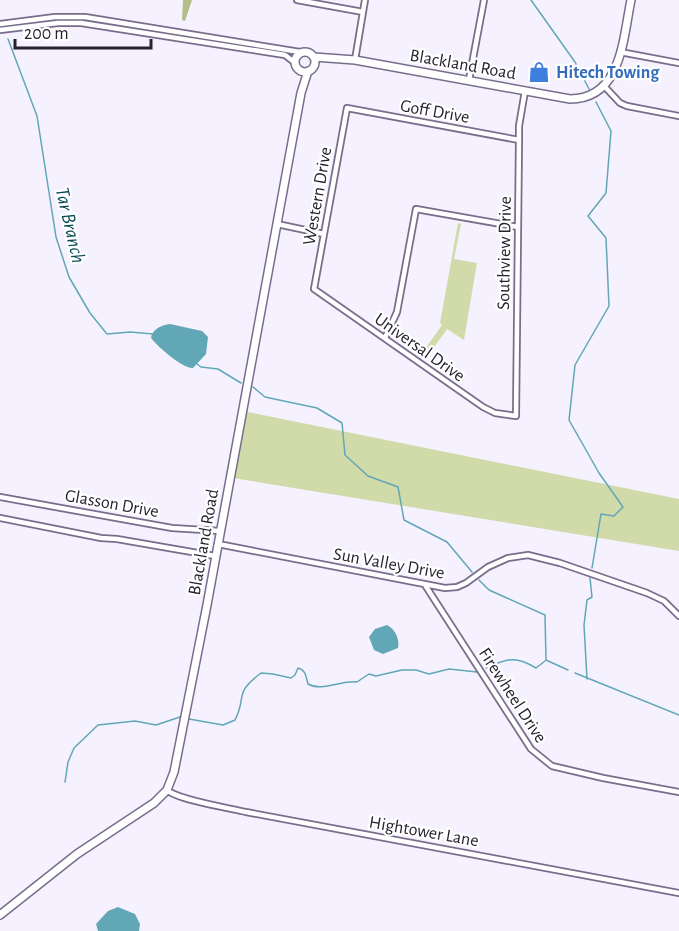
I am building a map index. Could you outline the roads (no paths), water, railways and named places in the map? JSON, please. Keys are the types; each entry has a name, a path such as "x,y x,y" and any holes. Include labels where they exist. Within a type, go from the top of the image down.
{"street":[{"path":"297,0 363,12"},
{"path":"355,60 365,0"},
{"path":"469,80 484,0"},
{"path":"631,0 616,70 604,87 620,103 627,106 679,116"},
{"path":"0,30 37,23"},
{"path":"0,24 81,23 152,27 307,52 314,57 311,69"},
{"path":"114,24 151,34 285,55 303,72 329,59"},
{"path":"151,34 152,27"},
{"path":"295,65 296,57 300,52"},
{"path":"620,52 679,63"},
{"name":"Blackland Road","path":"314,57 355,60 576,99 589,96 604,87"},
{"name":"Blackland Road","path":"295,65 301,93"},
{"name":"Blackland Road","path":"167,790 177,760 301,93 311,69"},
{"name":"Southview Drive","path":"516,417 519,126 525,91"},
{"name":"Goff Drive","path":"347,108 519,140"},
{"name":"Western Drive","path":"314,289 347,108"},
{"path":"385,338 397,312 416,209 518,227"},
{"path":"277,224 324,234"},
{"name":"Universal Drive","path":"314,289 483,407 495,413 516,417"},
{"name":"Glasson Drive","path":"0,497 172,528 220,531"},
{"path":"0,518 101,538 216,556"},
{"name":"Sun Valley Drive","path":"218,544 425,585 457,587 498,562 514,556 528,555 560,563 647,593 664,601 679,616"},
{"name":"Firewheel Drive","path":"425,585 525,741 542,759 552,766 572,771 679,792"},
{"path":"0,915 77,854 154,803 167,790"},
{"name":"Hightower Lane","path":"167,790 170,794 246,812 679,893"}],"water":[{"path":"170,324 202,331 208,337 206,354 193,368 177,361 151,338 153,332 158,328"},
{"path":"387,625 396,635 398,648 383,654 374,650 369,637 375,629"},
{"path":"118,907 135,914 140,924 139,931 98,931 96,924 108,911"}],"waterway":[{"path":"531,0 575,62 589,89"},
{"name":"Tar Branch","path":"8,39 37,116 56,237 69,277 90,313 107,334 130,332 153,334"},
{"path":"592,568 601,514 614,516 623,507 599,473 569,420 575,365 609,306 606,238 588,216 606,193 611,131 596,102"},
{"name":"Tar Branch","path":"197,364 201,367 218,369 241,383"},
{"name":"Tar Branch","path":"253,387 265,397 317,408 342,423 345,455 368,476 398,487 404,520 447,542 472,572"},
{"path":"587,679 584,625 587,600 592,597 590,578"},
{"name":"Tar Branch","path":"479,580 489,590 545,615 546,660 568,670"},
{"path":"486,668 511,660 522,661 536,668 545,661"},
{"path":"189,719 223,725 235,720 244,691 261,673 291,678 298,668 304,672 308,684 319,687 357,682 369,674 376,676 402,670 416,670 429,674 449,669 477,672"},
{"name":"Tar Branch","path":"575,673 679,715"},
{"path":"65,782 68,762 74,748 98,725 135,721 156,725 180,717"}],"place":[{"name":"Hitech Towing","path":"539,72"}]}
